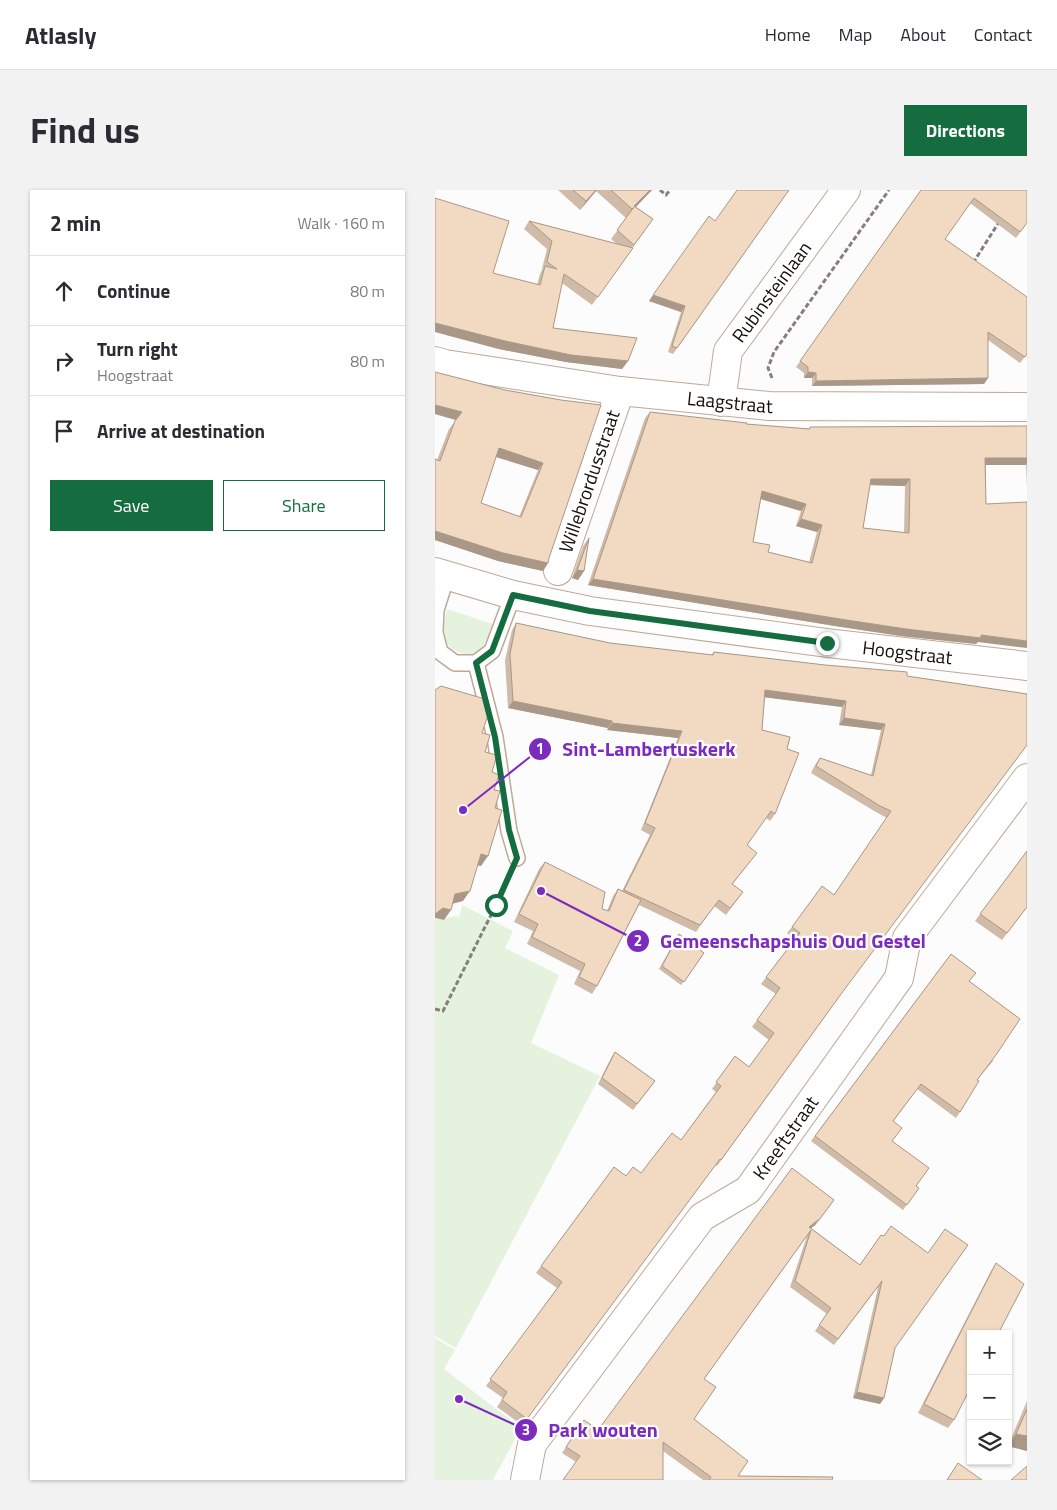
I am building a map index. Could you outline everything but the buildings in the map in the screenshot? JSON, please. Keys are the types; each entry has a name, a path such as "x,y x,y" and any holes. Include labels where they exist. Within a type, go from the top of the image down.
{"street":[{"name":"Rubinsteinlaan","path":"721,402 728,351 845,190"},
{"name":"Laagstraat","path":"435,361 620,391 769,406 1027,407"},
{"name":"Willebrordusstraat","path":"558,571 620,391"},
{"name":"Hoogstraat","path":"441,574 513,595 600,612 827,643 1027,666"},
{"name":"Kreeftstraat","path":"525,1480 532,1444 702,1217 747,1190 899,978 907,938 1027,778"}],"lane":[{"path":"441,574 435,631 440,652 455,663 476,663 492,651 513,595"},
{"path":"476,663 495,737 509,830 517,858"}],"path":[{"path":"660,190 666,195 670,190"},
{"path":"775,383 768,368 774,352 889,190"},
{"path":"971,264 1004,215"},
{"path":"435,1009 443,1011 496,905 517,858"}],"green space":[{"path":"447,609 493,624 484,645 475,655 458,652 448,645 444,634"},
{"path":"462,905 513,931 505,948 559,975 531,1043 600,1076 456,1348 435,1336 435,911 443,920 457,916 459,918"},
{"path":"435,1338 455,1350 444,1369 521,1428 493,1480 435,1480"}],"place":[{"name":"Sint-Lambertuskerk","path":"463,810"},
{"name":"Gemeenschapshuis Oud Gestel","path":"541,891"},
{"name":"Park wouten","path":"459,1399"}],"route":[{"path":"496,905 517,858 509,830 495,737 476,663 492,651 513,595 590,611 827,643"}]}
